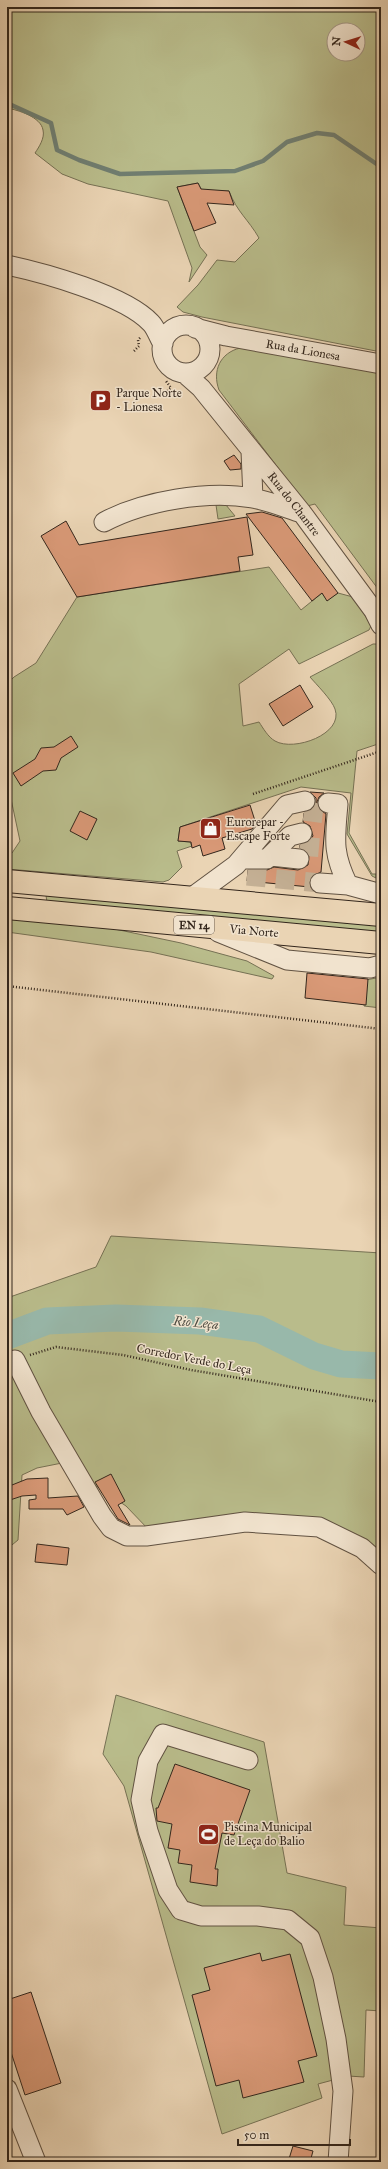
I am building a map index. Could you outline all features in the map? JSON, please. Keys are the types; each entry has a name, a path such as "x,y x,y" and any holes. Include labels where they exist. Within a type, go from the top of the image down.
{"highway":[{"name":"EN 14","path":"7,881 381,915"},
{"name":"Via Norte","path":"7,908 381,942"}],"street":[{"path":"7,265 48,275 82,287 127,306 152,323 186,327 206,337 209,346 208,357 203,366 202,388"},
{"path":"152,323 163,344"},
{"path":"186,327 169,332 163,344 163,356 169,366 184,373 195,371 203,366"},
{"name":"Rua da Lionesa","path":"186,327 226,336 381,364"},
{"path":"209,346 226,336"},
{"name":"Rua do Chantre","path":"184,373 202,388 251,452 302,513 374,611 381,624"},
{"path":"251,452 253,498"},
{"path":"104,522 127,511 162,502 212,496 253,498 302,513"},
{"path":"240,868 283,809 304,806"},
{"path":"330,811 331,861 380,892"},
{"path":"191,898 240,868 262,860 276,851 300,846"},
{"path":"206,926 287,960 370,968 381,965"},
{"path":"15,1360 41,1412 102,1516 111,1528 127,1536 146,1536 245,1522 319,1527 362,1548 381,1565"},
{"path":"248,1760 163,1734 148,1761 141,1800 148,1831 168,1890 181,1910 201,1916 258,1916 288,1920 310,1938 323,1977 344,2091 338,2162"},
{"path":"7,2089 36,2162"}],"path":[{"path":"134,351 138,348"},
{"path":"165,393 171,388 166,381"},
{"path":"253,794 381,751"},
{"path":"7,986 381,1029"},
{"name":"Corredor Verde do Leça","path":"15,1360 56,1347 123,1355 191,1370 381,1402"}],"green space":[{"path":"7,7 381,7 381,352 183,312 177,307 198,285 217,260 235,262 259,238 239,210 229,191 202,191 198,183 177,187 200,247 207,255 189,282 192,268 168,201 88,184 62,174 35,153 43,136 41,125 34,118 17,110 7,108"},
{"path":"240,348 381,372 381,593 315,504 307,506 219,390 217,383 217,370 219,364 227,354"},
{"path":"216,505 226,505 235,516 218,519"},
{"path":"269,567 301,610 322,593 327,600 338,593 353,597 357,601 371,626 369,630 299,664 289,649 239,684 243,726 259,722 270,737 283,744 305,742 325,733 332,726 336,718 335,709 310,677 373,644 379,644 381,646 381,743 357,751 349,833 372,874 376,874 376,878 372,876 347,834 351,793 301,787 180,827 178,841 190,842 192,846 177,851 182,867 169,880 163,882 7,869 7,853 12,853 20,841 11,799 7,796 7,684 14,677 36,663 77,597"},
{"path":"46,895 381,926 381,932 47,903"},
{"path":"7,918 105,927 181,943 247,961 274,976 272,979 151,952 7,932"},
{"path":"381,977 381,1008 364,1006 366,980"},
{"path":"111,1236 381,1253 381,1567 304,1519 149,1530 126,1506 62,1463 37,1468 22,1475 18,1540 7,1549 7,1298 96,1267"},
{"path":"116,1695 264,1742 287,1873 346,1887 344,1925 381,1928 381,2011 366,2010 364,2077 348,2076 318,2084 322,2098 222,2134 124,1786 103,1754"}],"building":[{"path":"198,183 201,189 229,191 234,205 207,203 216,223 194,231 177,187"},
{"path":"234,455 241,464 241,469 230,470 224,461"},
{"path":"262,512 282,518 338,593 327,601 322,593 312,601 246,514"},
{"path":"247,517 253,555 238,557 240,571 77,597 41,536 66,521 79,545"},
{"path":"300,685 313,707 283,726 269,704"},
{"path":"71,736 78,747 61,758 56,770 43,771 21,786 13,773 35,759 41,748 54,747"},
{"path":"310,792 324,793 319,797 317,802 318,808 326,814 321,872 311,877 310,887 247,881 248,870 267,870 274,867 298,870 308,865 309,854 300,848 300,845 309,841 313,836 310,826 303,822 304,813 312,809 316,804 316,798"},
{"path":"250,805 256,824 252,829 222,838 225,849 203,856 200,845 192,848 191,842 178,841 180,827"},
{"path":"80,811 97,819 87,840 70,831"},
{"path":"307,973 368,979 366,1005 305,998"},
{"path":"111,1474 125,1501 118,1505 130,1525 118,1519 95,1482"},
{"path":"48,1478 48,1498 78,1496 84,1507 67,1515 63,1509 29,1509 29,1500 36,1499 36,1495 22,1496 7,1501 7,1487 27,1479"},
{"path":"37,1544 69,1548 67,1565 35,1562"},
{"name":"Piscina Municipal de Leça do Balio","path":"175,1764 250,1790 234,1835 222,1833 215,1869 218,1869 217,1886 190,1882 192,1865 178,1863 180,1850 168,1848 172,1824 157,1821 156,1808 158,1808"},
{"path":"260,1953 262,1961 290,1954 317,2056 298,2061 304,2082 243,2098 239,2080 216,2086 192,1995 210,1990 204,1968"},
{"path":"31,1992 61,2083 25,2095 7,2040 7,2000"},
{"path":"293,2146 313,2151 310,2162 288,2162"}],"waterway":[{"path":"7,103 51,123 57,150 79,160 120,174 235,171 263,161 287,142 317,133 334,135 381,167"},
{"name":"Rio Leça","path":"7,1336 47,1321 116,1318 200,1321 259,1329 314,1356 341,1364 381,1366"}],"tunnel":[{"path":"304,811 327,814"},
{"path":"300,846 323,848"},
{"path":"247,876 320,883"}],"place":[{"name":"Parque Norte - Lionesa","path":"100,400"},
{"name":"Eurorepar - Escape Forte","path":"211,829"},
{"name":"Piscina Municipal de Leça do Balio","path":"209,1834"}]}
